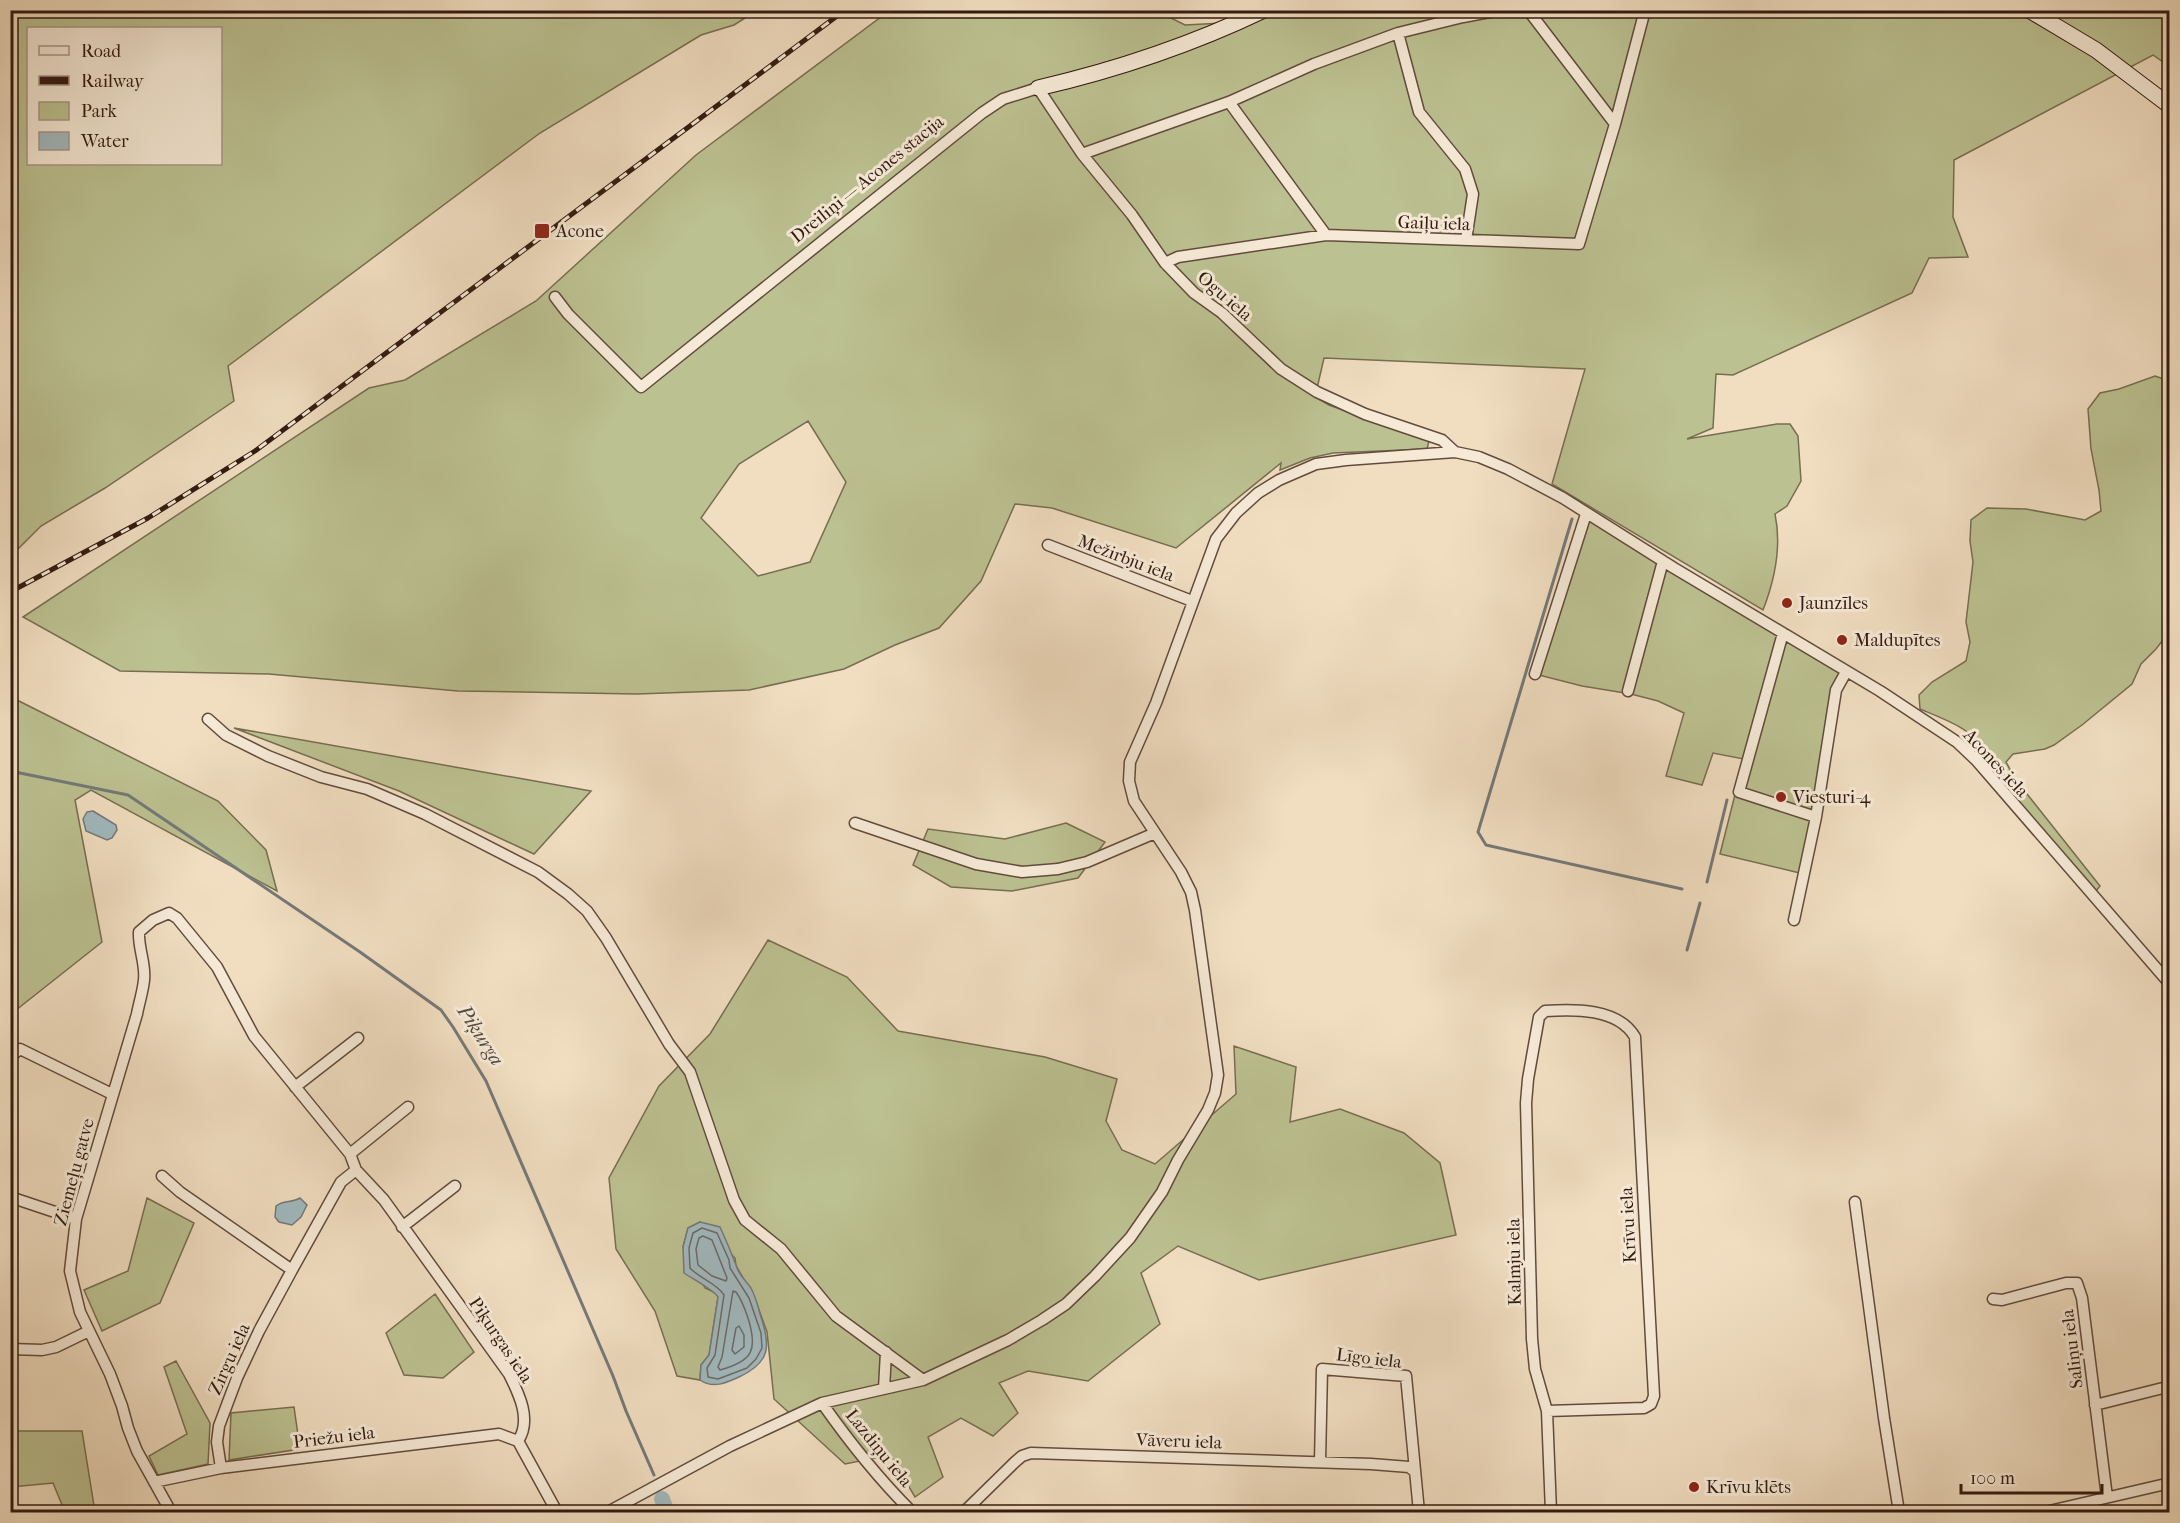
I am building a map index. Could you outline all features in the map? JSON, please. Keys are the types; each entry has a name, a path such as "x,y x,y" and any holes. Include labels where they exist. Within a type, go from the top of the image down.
{"street":[{"name":"Dreiliņi — Acones stacija","path":"555,297 568,314 640,387 982,113 1003,99 1138,61 1198,39 1263,10"},
{"path":"1082,154 1229,102 1314,64 1398,33 1500,10"},
{"path":"1528,10 1615,124"},
{"name":"Gaiļu iela","path":"1165,263 1178,257 1326,235 1579,244 1615,124 1645,10"},
{"path":"2029,10 2096,50 2169,106"},
{"path":"1398,33 1419,112 1466,169 1473,194 1466,240"},
{"name":"Ogu iela","path":"1038,88 1082,154 1132,215 1165,263 1194,293 1222,314 1281,369 1303,384 1365,414 1442,440 1455,452"},
{"path":"1229,102 1326,235"},
{"path":"608,1512 730,1446 822,1403 923,1380 1008,1340 1066,1304 1089,1283 1146,1216 1208,1110 1215,1093 1218,1075 1196,910 1191,892 1181,872 1134,801 1129,781 1130,762 1156,703 1216,539 1236,513 1258,493 1279,480 1316,464 1346,459 1455,452"},
{"name":"Acones iela","path":"1455,452 1479,457 1538,484 1880,691 1958,742 2169,984"},
{"path":"1535,674 1586,514"},
{"name":"Mežirbju iela","path":"1048,545 1192,601"},
{"path":"1628,691 1663,561"},
{"path":"1783,633 1739,792 1816,817"},
{"path":"1794,920 1816,817 1836,690 1846,672"},
{"path":"208,719 226,735 268,756 321,777 367,789 425,814 538,872 568,894 586,911 606,938 669,1044 690,1072 734,1200 745,1220 781,1249 836,1316 923,1380"},
{"path":"855,823 976,864 1022,872 1058,869 1087,862 1155,833"},
{"name":"Piķurgas iela","path":"139,932 169,913 177,918 217,967 254,1036 350,1154 356,1170 384,1200 509,1374 519,1394 524,1415 524,1432 518,1441"},
{"name":"Ziemeļu gatve","path":"139,932 138,941 143,960 144,980 137,1014 76,1219 70,1270 80,1312 111,1374 134,1443 171,1512"},
{"name":"Kalmju iela","path":"1545,1011 1539,1017 1527,1079 1526,1103 1532,1340 1535,1369 1547,1411 1551,1512"},
{"name":"Krīvu iela","path":"1545,1011 1580,1011 1604,1016 1629,1028 1635,1037 1654,1396 1651,1404 1644,1408 1547,1411"},
{"path":"295,1087 358,1038"},
{"path":"15,1053 20,1049 112,1094"},
{"path":"350,1154 408,1107"},
{"name":"Zirgu iela","path":"221,1468 217,1442 219,1426 250,1350 341,1182 356,1170"},
{"path":"162,1176 180,1192 292,1270"},
{"path":"402,1227 455,1186"},
{"path":"10,1197 76,1219"},
{"path":"1856,1202 1871,1324 1899,1512"},
{"name":"Saliņu iela","path":"1993,1299 2002,1300 2066,1283 2077,1284 2082,1298 2107,1497"},
{"path":"10,1349 42,1350 56,1347 89,1330"},
{"path":"884,1389 886,1352"},
{"name":"Līgo iela","path":"1320,1462 1322,1369 1406,1376 1419,1512"},
{"path":"2095,1405 2167,1387"},
{"name":"Lazdiņu iela","path":"822,1403 850,1444 880,1480 912,1512"},
{"name":"Priežu iela","path":"154,1482 221,1468 499,1434 518,1441"},
{"path":"518,1441 557,1512"},
{"name":"Vāveru iela","path":"964,1512 1022,1456 1031,1453 1390,1465 1409,1467 1414,1471"},
{"path":"2045,1512 2169,1484"}],"green space":[{"path":"11,10 756,10 734,25 701,35 540,133 228,366 234,401 105,488 41,526 11,556"},
{"path":"1155,10 1185,25 1242,22 1245,10 2169,11 2169,66 2153,55 1954,160 1953,217 1968,257 1929,258 1912,293 1733,375 1716,374 1713,428 1687,439 1777,424 1790,424 1798,436 1801,481 1787,506 1775,514 1778,539 1776,563 1763,610 1552,484 1585,369 1324,358 1315,397 1329,405 1429,441 1427,449 1333,453 1310,458 1280,470 1281,463 1176,548 1052,508 1015,504 981,581 939,628 895,645 844,669 749,690 637,694 458,691 269,674 120,671 23,617 369,388 405,380 536,301 696,155 889,11","holes":["808,421 846,482 810,562 758,576 701,518 739,464"]},
{"path":"2155,376 2169,381 2169,632 2141,664 2132,684 2082,725 2054,745 2045,749 2013,754 2006,762 2016,780 2100,886 2092,896 1996,779 1984,747 1959,726 1920,709 1919,695 1932,682 1966,661 1970,642 1966,622 1973,562 1970,541 1971,520 1987,508 2026,509 2085,520 2101,511 2091,449 2088,409 2100,393"},
{"path":"1586,514 1846,672 1836,690 1804,874 1720,854 1744,759 1713,753 1702,785 1666,776 1684,713 1658,701 1535,674"},
{"path":"11,697 218,801 266,850 277,891 91,790 75,800 102,942 11,1014"},
{"path":"234,728 591,791 534,854 399,791"},
{"path":"1066,823 1105,842 1078,878 1012,891 951,887 913,865 928,829 1005,839"},
{"path":"768,940 847,977 898,1031 1045,1057 1117,1079 1106,1121 1122,1150 1155,1164 1236,1094 1234,1046 1296,1067 1290,1122 1340,1109 1404,1133 1440,1163 1456,1235 1259,1280 1178,1246 1141,1273 1160,1324 1088,1381 1028,1371 999,1383 1018,1413 993,1436 961,1418 928,1437 943,1477 915,1497 890,1455 845,1464 774,1399 767,1332 754,1296 736,1266 735,1258 700,1222 688,1228 683,1247 705,1288 716,1293 718,1297 709,1355 701,1365 700,1380 677,1376 655,1311 616,1249 609,1178 659,1086 710,1034"},
{"path":"147,1198 194,1223 160,1303 102,1331 84,1290 128,1271"},
{"path":"435,1294 474,1352 443,1378 404,1375 386,1333"},
{"path":"176,1361 210,1423 208,1464 158,1475 149,1456 187,1434 164,1367"},
{"path":"294,1407 300,1449 229,1460 231,1413"},
{"path":"10,1431 82,1431 95,1512 65,1512 53,1483 11,1487"}],"water":[{"path":"93,811 116,825 117,830 112,838 107,840 86,831 83,819 87,812"},
{"path":"300,1198 307,1205 301,1217 292,1225 279,1222 275,1217 276,1206"},
{"path":"700,1222 720,1227 738,1271 751,1288 766,1335 766,1352 763,1359 750,1371 720,1384 705,1383 700,1380 701,1365 709,1355 718,1297 684,1273 683,1247 688,1228"}],"waterway":[{"path":"1572,519 1478,832 1486,845 1682,889"},
{"name":"Piķurga","path":"10,771 128,795 360,952 441,1010 486,1081 654,1475"},
{"path":"1707,882 1727,800"},
{"path":"1687,950 1700,903"},
{"name":"Piķurga","path":"662,1499 667,1512"}],"railway":[{"path":"10,592 148,518 255,451 845,10"}],"place":[{"name":"Acone","path":"542,231"},
{"name":"Jaunzīles","path":"1787,603"},
{"name":"Maldupītes","path":"1842,640"},
{"name":"Viesturi-4","path":"1781,797"},
{"name":"Krīvu klēts","path":"1694,1487"}]}
